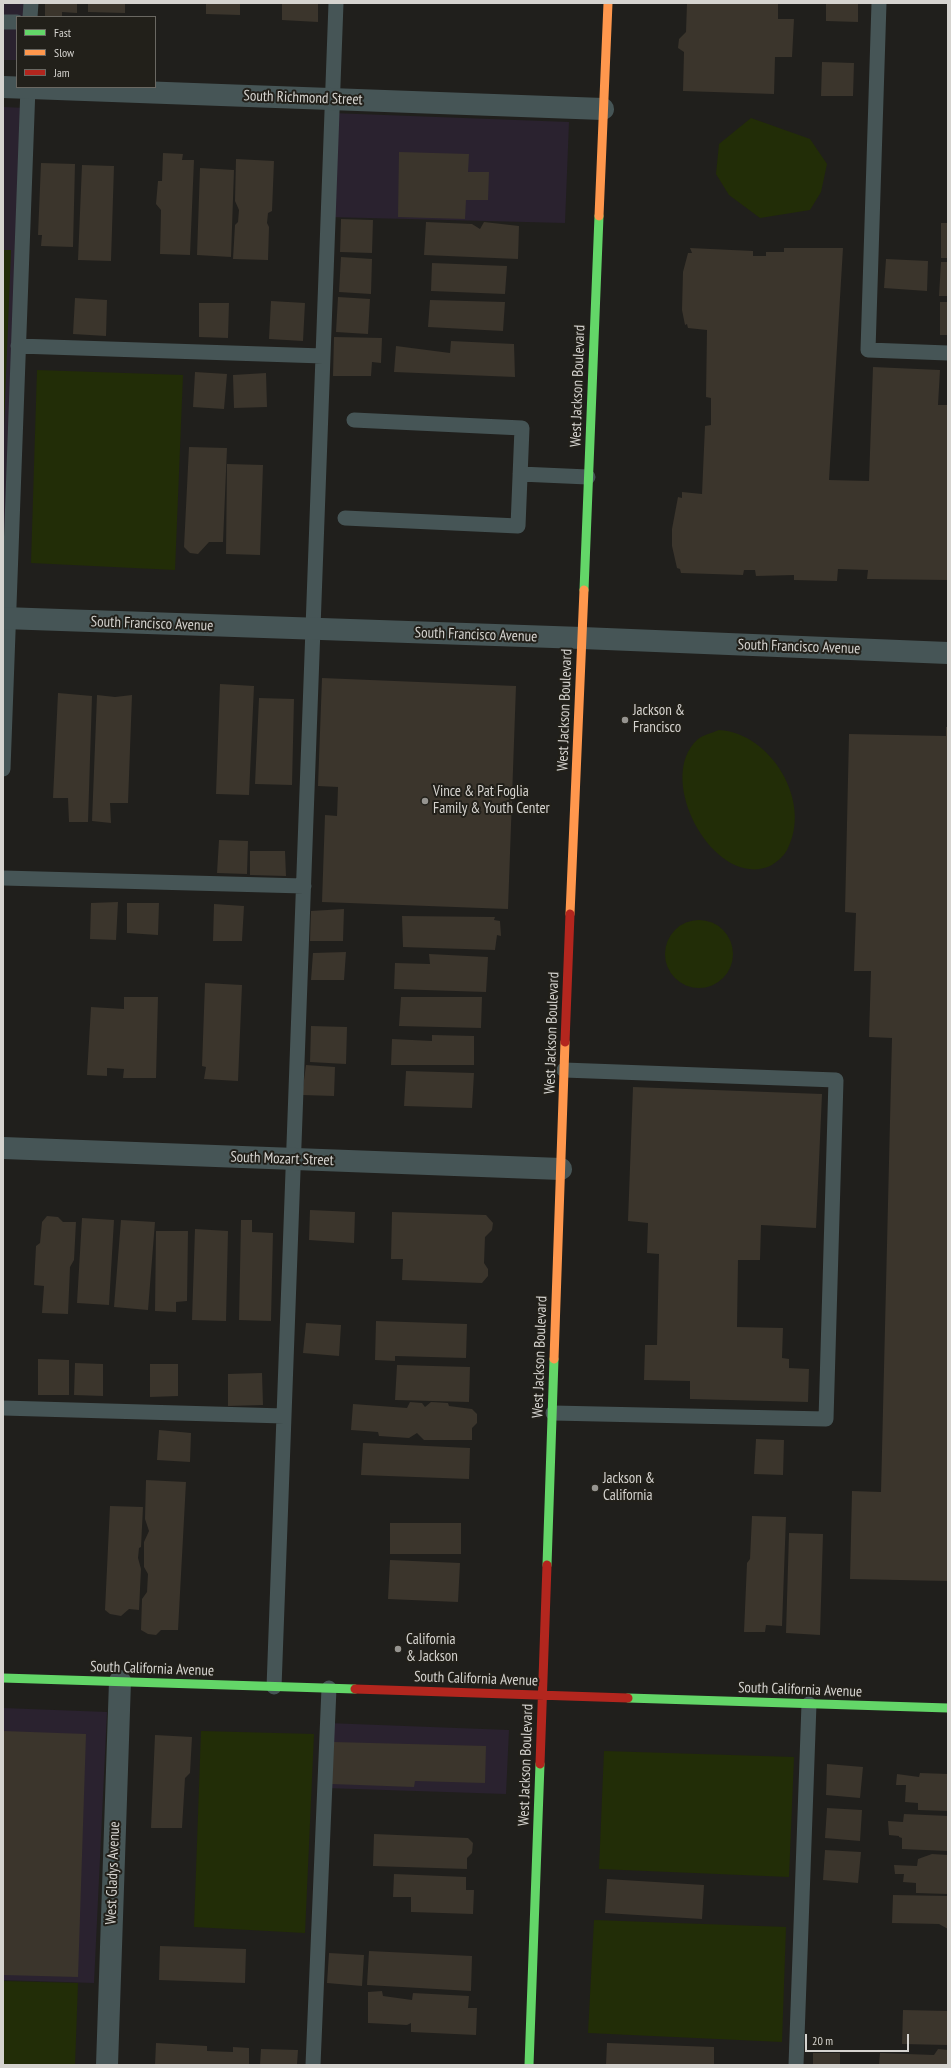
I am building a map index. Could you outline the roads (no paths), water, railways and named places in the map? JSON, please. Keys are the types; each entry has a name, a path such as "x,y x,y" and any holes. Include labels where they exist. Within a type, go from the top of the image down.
{"street":[{"name":"West Jackson Boulevard","path":"529,2065 564,1070 608,3"},
{"name":"South Richmond Street","path":"3,87 16,88"},
{"name":"South Richmond Street","path":"28,88 603,109"},
{"name":"South Francisco Avenue","path":"6,618 582,638 948,653"},
{"name":"South Mozart Street","path":"3,1148 561,1169"},
{"name":"South California Avenue","path":"3,1678 948,1708"},
{"name":"West Gladys Avenue","path":"107,2065 120,1682"}],"lane":[{"path":"30,16 31,3"},
{"path":"274,1686 336,3"},
{"path":"880,3 868,350 948,353"},
{"path":"3,22 16,22"},
{"path":"3,769 6,618 28,88"},
{"path":"18,346 323,356"},
{"path":"345,518 518,526 522,428 354,420"},
{"path":"520,474 588,477"},
{"path":"3,878 304,886"},
{"path":"553,1413 826,1419 836,1080 564,1070"},
{"path":"3,1408 284,1416"},
{"path":"313,2065 329,1688"},
{"path":"796,2065 809,1704"}],"place":[{"name":"Jackson & Francisco","path":"625,720"},
{"name":"Vince & Pat Foglia Family & Youth Center","path":"425,801"},
{"name":"Jackson & California","path":"595,1488"},
{"name":"California & Jackson","path":"398,1649"}]}
